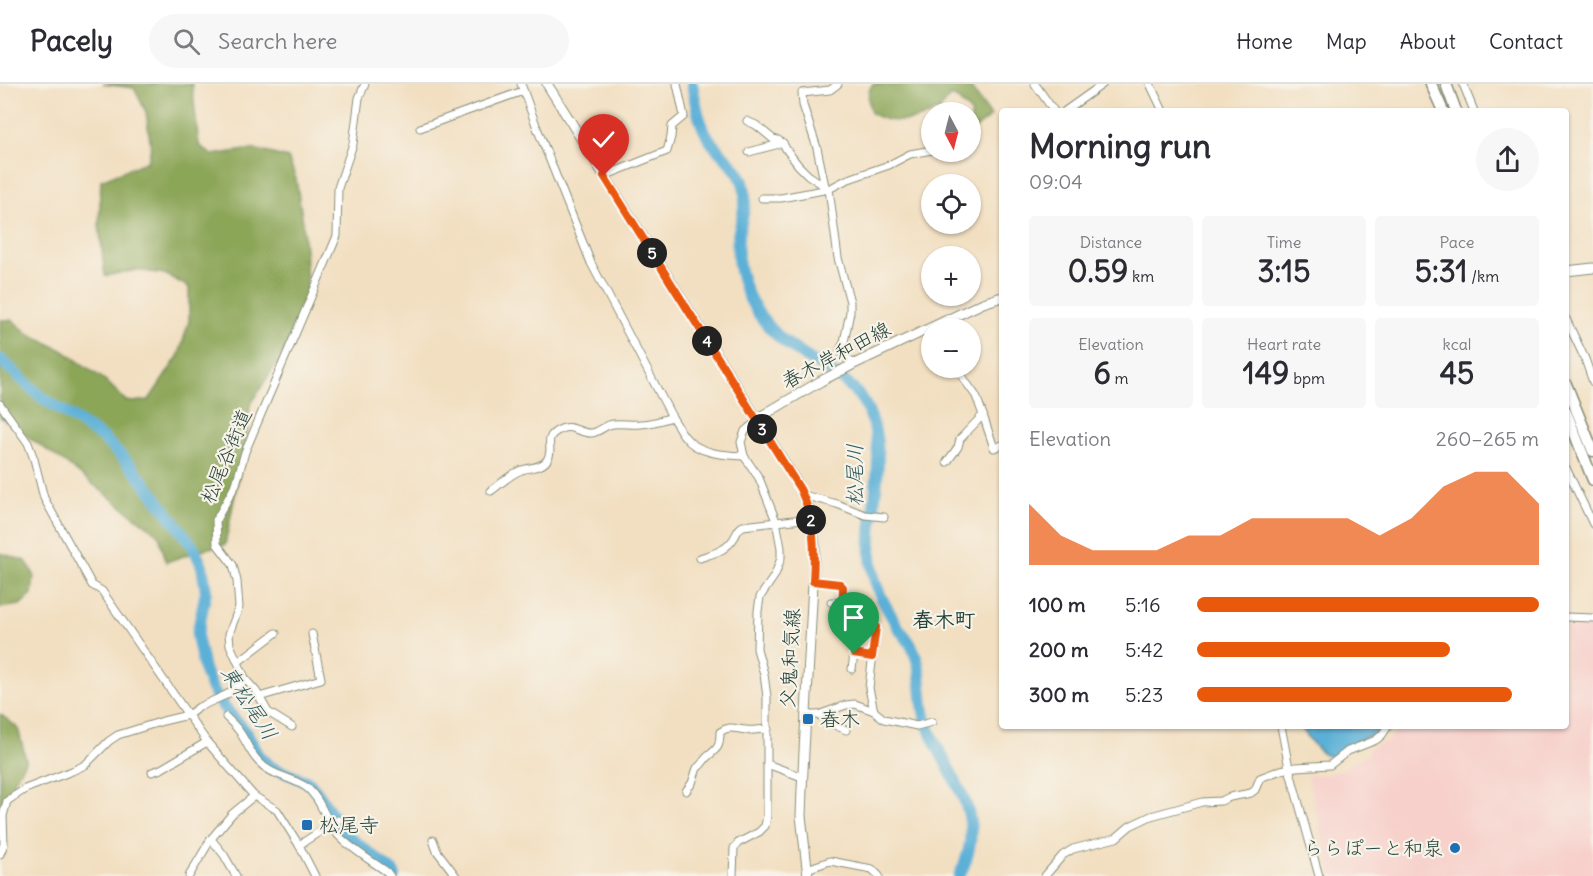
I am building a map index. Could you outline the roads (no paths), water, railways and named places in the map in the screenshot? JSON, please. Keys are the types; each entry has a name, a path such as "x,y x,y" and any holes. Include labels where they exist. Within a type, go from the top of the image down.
{"highway":[{"path":"1431,84 1442,108"},
{"path":"1446,84 1455,108"},
{"path":"1569,391 1593,451"},
{"path":"1569,420 1593,480"}],"main road":[{"name":"父鬼和気線","path":"547,84 803,495 811,518 815,546 801,816 807,872"},
{"path":"1569,271 1593,268"},
{"name":"春木岸和田線","path":"952,318 999,298"},
{"name":"春木岸和田線","path":"757,421 760,417 821,381 921,333"}],"street":[{"name":"松尾谷街道","path":"292,727 268,712 246,680 230,645 229,634 239,607 237,580 233,565 217,544 216,520 236,484 245,452 337,236 338,188 353,144 359,98 366,84"},
{"path":"604,176 667,151 672,126 684,116 677,84"},
{"path":"838,84 830,90 802,93 803,105 827,188 838,258 850,302 844,342 840,350 851,366"},
{"path":"1035,84 1052,108"},
{"path":"1069,108 1103,84"},
{"path":"1150,84 1161,108"},
{"path":"1463,84 1473,108"},
{"path":"420,128 522,87 591,263 672,417 692,444 722,455 744,456"},
{"path":"747,121 756,125 773,139 783,143 798,165 827,188"},
{"path":"749,152 783,143"},
{"path":"762,198 782,198 827,188 889,165 910,154 921,152"},
{"path":"1569,325 1593,382"},
{"path":"963,378 976,396 994,448 999,446"},
{"path":"0,404 28,442 44,498 92,585 102,591 207,742 254,796 277,810 299,845 311,874"},
{"path":"947,462 958,447 960,439 983,415"},
{"path":"491,491 520,470 539,466 547,461 551,434 566,427 594,433 607,425 649,424 672,417"},
{"path":"734,876 734,848 738,843 759,832 765,826 767,816 768,729 766,686 757,649 758,611 760,597 775,575 781,558 776,521 759,478 744,456 741,442 745,431 757,421"},
{"path":"1569,474 1593,524"},
{"path":"803,495 837,504 864,515 882,517"},
{"path":"700,558 722,551 735,537 738,529 743,526 811,518"},
{"path":"813,581 840,584 843,587 842,613 845,618 870,621 878,628 869,688 874,711"},
{"path":"831,602 843,603"},
{"path":"1569,617 1593,618"},
{"path":"238,662 276,633"},
{"path":"259,697 321,679 312,634"},
{"path":"852,669 856,640"},
{"path":"854,654 872,657"},
{"path":"0,854 4,843 3,816 7,801 25,789 85,765 118,735 188,715 226,695 246,680"},
{"path":"818,715 855,704 874,711 884,719 916,726 932,722"},
{"path":"806,715 824,717 830,723 846,730"},
{"path":"226,717 242,735 259,763 270,772 295,781 314,794 334,823 340,837 390,876"},
{"path":"686,790 692,783 697,768 717,749 720,744 720,732 725,728 768,729"},
{"path":"1282,729 1289,768 1319,876"},
{"path":"1045,876 1064,855 1073,849 1116,838 1130,826 1151,816 1202,802 1221,801 1251,793 1255,790 1260,778 1289,768 1330,765 1348,751 1376,740 1386,729"},
{"path":"152,772 207,742"},
{"path":"766,764 802,777"},
{"path":"189,876 211,839 232,814 254,796"},
{"path":"299,845 334,823"},
{"path":"211,839 224,855 236,876"},
{"path":"433,840 436,850 456,876"},
{"path":"807,872 830,861 872,869 879,876"}],"water":[{"path":"1302,729 1378,729 1376,733 1353,743 1334,756 1324,754"}],"waterway":[{"name":"松尾川","path":"692,84 704,130 712,143 737,171 745,189 745,203 737,247 739,268 750,299 773,332 854,390 867,408 875,430 878,453 872,520 872,565 877,587 884,602 913,649 919,667 926,720 969,813 971,832 968,853 959,876"},
{"name":"東松尾川","path":"0,359 40,396 104,439 131,466 158,500 194,548 202,566 206,591 197,636 204,669 211,687 223,706 245,731 260,757 271,767 308,782 316,790 344,833 395,876"}],"place":[{"name":"春木","path":"808,719"},
{"name":"松尾寺","path":"307,825"},
{"name":"ららぽーと和泉","path":"1455,848"}],"district":[{"name":"春木町","path":"944,620"}]}
